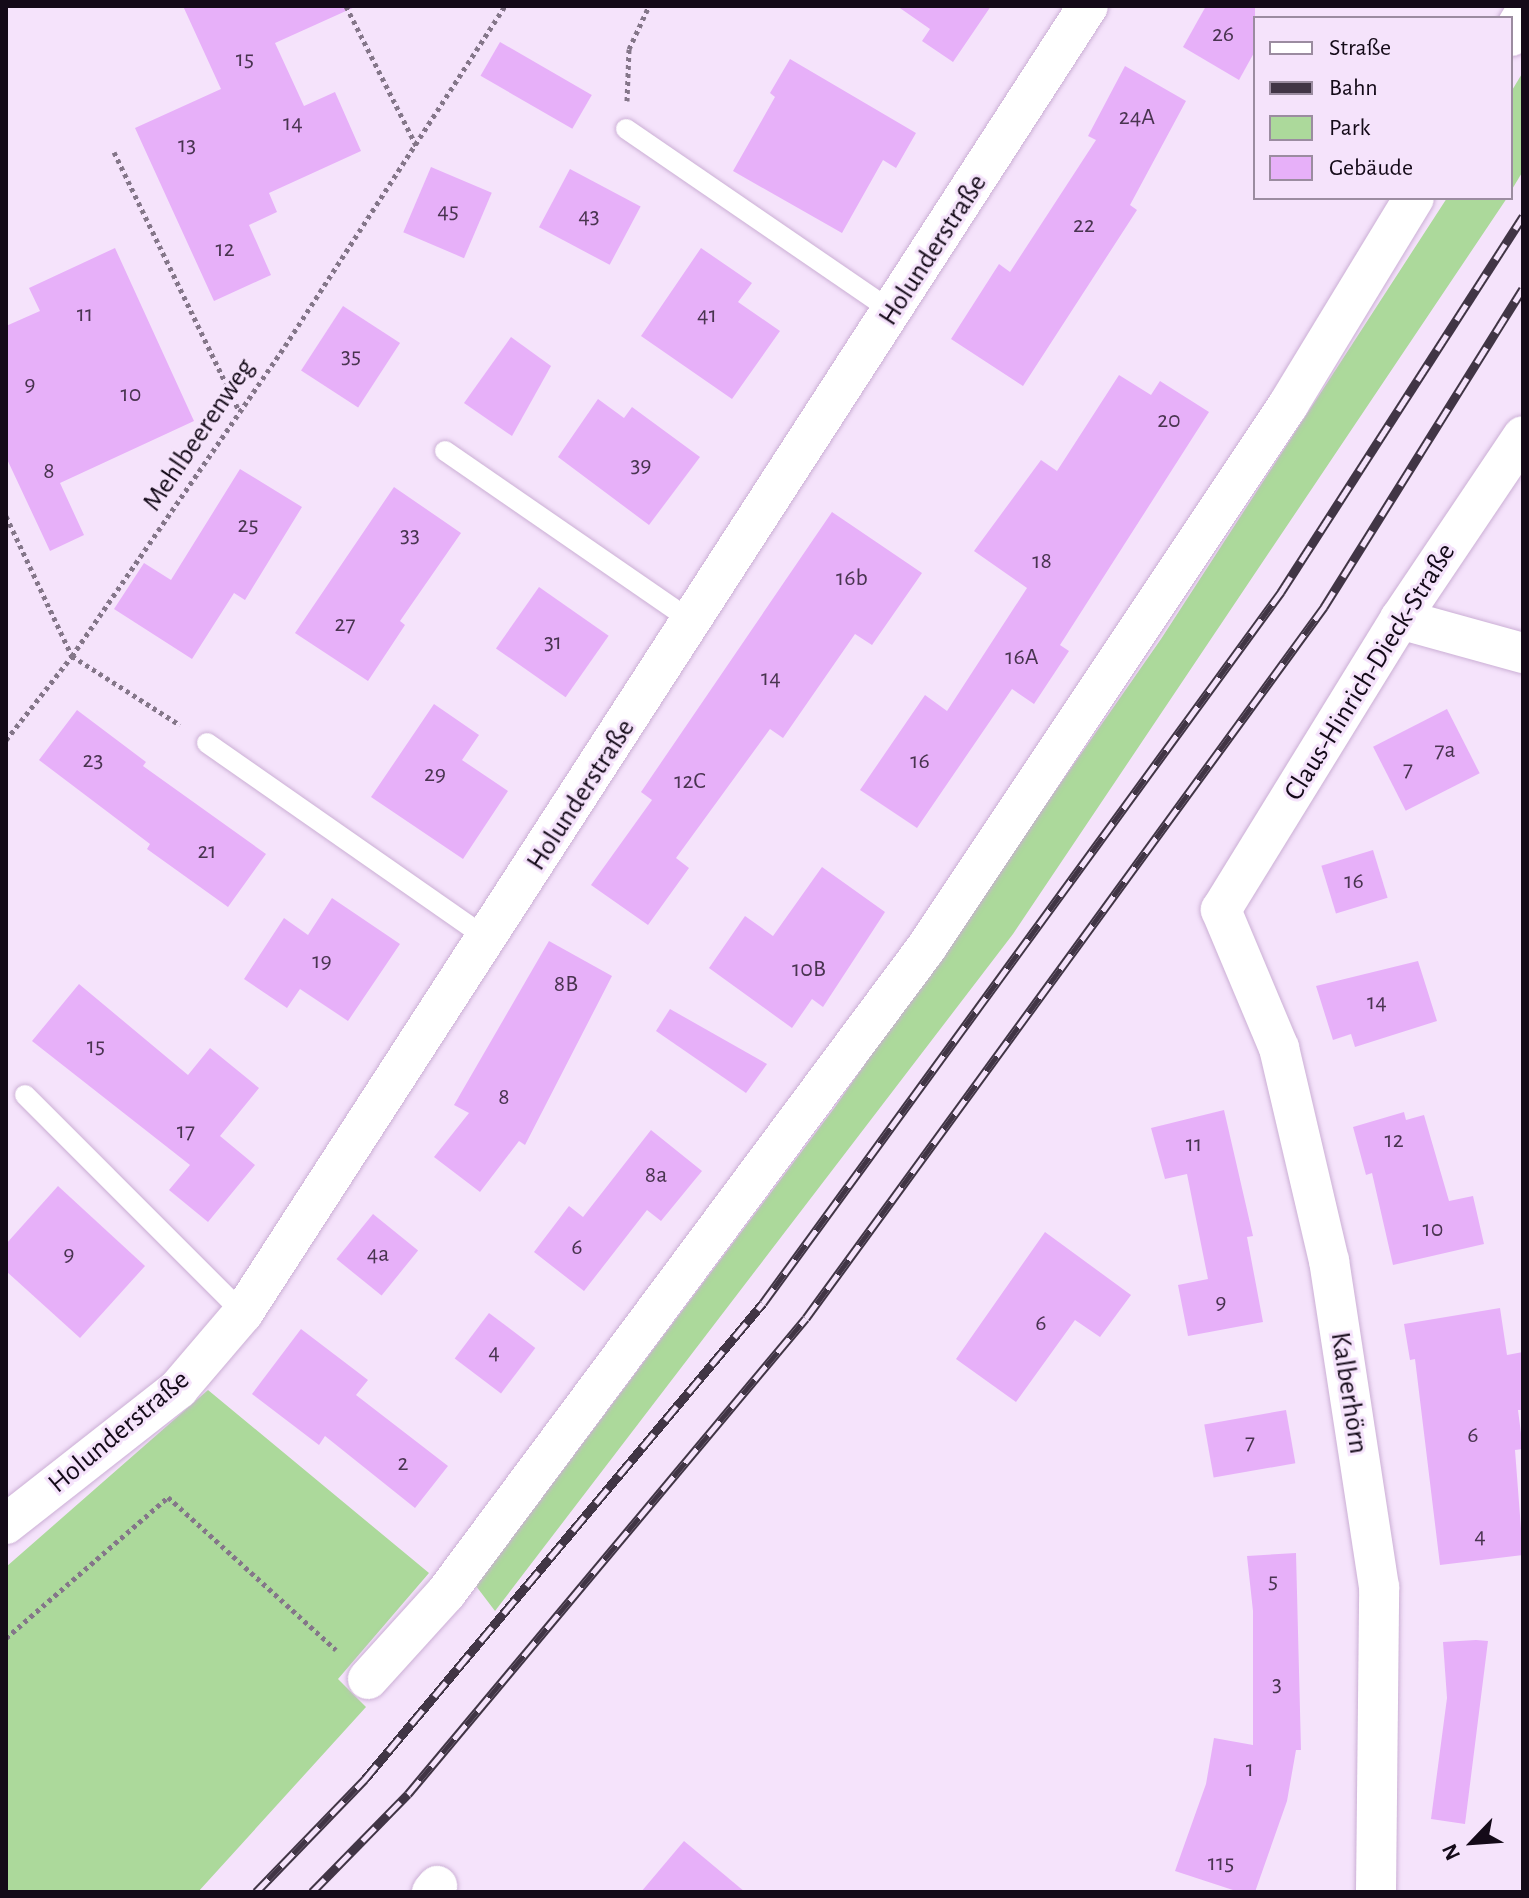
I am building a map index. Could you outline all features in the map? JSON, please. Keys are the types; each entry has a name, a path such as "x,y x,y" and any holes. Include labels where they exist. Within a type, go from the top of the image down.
{"street":[{"name":"Holunderstraße","path":"6,1524 178,1389 243,1313 693,622 1088,6"},
{"path":"368,1679 446,1593 926,948 1288,405 1413,200"},
{"name":"Claus-Hinrich-Dieck-Straße","path":"1221,910 1400,619 1523,436"},
{"path":"1400,619 1523,653"},
{"name":"Kalberhörn","path":"1221,910 1279,1048 1329,1261 1379,1587 1376,1892"}],"lane":[{"path":"626,129 893,312"},
{"path":"445,451 693,622"},
{"path":"207,743 488,939"},
{"path":"25,1095 243,1313"}],"path":[{"path":"346,6 417,147"},
{"name":"Mehlbeerenweg","path":"6,740 72,656 240,412 417,147 505,6"},
{"path":"626,129 629,49 649,6"},
{"path":"114,152 240,412"},
{"path":"6,516 72,656 207,743"},
{"path":"6,1638 168,1497 368,1679"}],"green space":[{"path":"1523,72 1523,171 1513,188 1513,89"},
{"path":"1446,200 1506,200 1013,934 495,1611 476,1586 835,1107 1161,639"},
{"path":"208,1390 429,1573 338,1679 366,1707 198,1892 6,1892 6,1567"}],"building":[{"path":"183,6 357,6 275,43 304,106 335,92 361,151 269,193 277,212 249,225 271,275 214,301 135,128 221,89"},
{"path":"897,6 991,6 953,62 922,41 930,29"},
{"path":"1206,6 1255,6 1253,55 1239,80 1183,47"},
{"path":"500,42 592,95 572,129 480,76"},
{"path":"790,59 916,133 896,168 883,160 842,233 733,171 775,97 770,93"},
{"path":"1125,66 1186,101 1130,205 1137,210 1023,386 951,339 999,264 1010,272 1096,140 1088,136"},
{"path":"431,167 492,193 464,258 403,232"},
{"path":"570,169 641,207 610,265 539,227"},
{"path":"115,248 194,421 60,483 84,535 50,551 6,457 6,326 40,311 29,288"},
{"path":"701,248 752,283 738,302 780,331 732,399 641,336"},
{"path":"343,306 400,343 358,408 301,371"},
{"path":"511,337 551,366 512,436 464,403"},
{"path":"1119,375 1151,395 1160,381 1209,412 1060,645 1069,651 1034,704 1012,689 917,828 860,790 925,695 947,711 1027,588 974,551 1041,460 1057,471"},
{"path":"598,399 624,418 632,407 700,457 649,525 558,457"},
{"path":"240,469 302,507 245,600 234,593 192,659 114,609 144,563 171,580"},
{"path":"394,487 461,533 400,621 405,625 368,681 295,633"},
{"path":"832,512 922,573 872,645 855,634 783,738 770,729 676,858 689,868 648,925 591,885 652,800 641,792"},
{"path":"539,587 609,636 566,697 496,648"},
{"path":"434,704 479,735 462,760 508,791 463,859 371,797"},
{"path":"1447,709 1480,773 1406,811 1373,747"},
{"path":"77,710 146,762 143,766 266,854 228,907 147,849 150,844 39,760"},
{"path":"1373,850 1388,898 1336,914 1321,866"},
{"path":"822,867 885,912 823,1007 812,999 792,1028 709,968 745,916 773,936"},
{"path":"332,898 400,944 348,1021 300,989 287,1008 244,979 284,918 308,935"},
{"path":"549,941 612,976 525,1145 519,1141 480,1192 434,1157 469,1113 454,1105"},
{"path":"1418,961 1437,1021 1355,1047 1351,1034 1333,1040 1316,986"},
{"path":"79,984 188,1075 210,1048 259,1088 220,1136 255,1165 208,1222 169,1190 190,1165 32,1041"},
{"path":"670,1009 767,1064 746,1093 656,1031"},
{"path":"1224,1110 1253,1236 1247,1237 1263,1322 1188,1336 1178,1285 1208,1279 1187,1174 1165,1179 1151,1128"},
{"path":"1404,1112 1406,1120 1424,1115 1449,1201 1473,1196 1484,1244 1393,1265 1372,1173 1366,1175 1353,1127"},
{"path":"651,1130 702,1171 661,1221 647,1210 584,1291 534,1252 569,1206 583,1217"},
{"path":"58,1186 145,1266 80,1338 6,1271 6,1244"},
{"path":"373,1214 418,1251 382,1296 336,1259"},
{"path":"1045,1232 1131,1295 1100,1337 1075,1320 1016,1402 956,1359"},
{"path":"1500,1308 1507,1355 1523,1352 1523,1410 1518,1410 1523,1449 1515,1450 1523,1555 1440,1565 1415,1359 1410,1360 1404,1324"},
{"path":"489,1313 535,1348 501,1393 455,1359"},
{"path":"301,1329 368,1380 356,1395 448,1466 415,1508 325,1436 319,1445 252,1394"},
{"path":"1286,1410 1295,1463 1214,1478 1204,1424"},
{"path":"1296,1553 1301,1750 1296,1750 1287,1801 1255,1892 1239,1892 1175,1871 1206,1784 1214,1738 1253,1745 1253,1611 1247,1556"},
{"path":"1488,1641 1465,1824 1431,1819 1447,1698 1443,1642"},
{"path":"684,1841 745,1892 641,1892"}],"railway":[{"path":"256,1892 365,1779 763,1303 1281,592 1523,216"},
{"path":"312,1892 408,1794 806,1318 1324,607 1523,289"}]}
